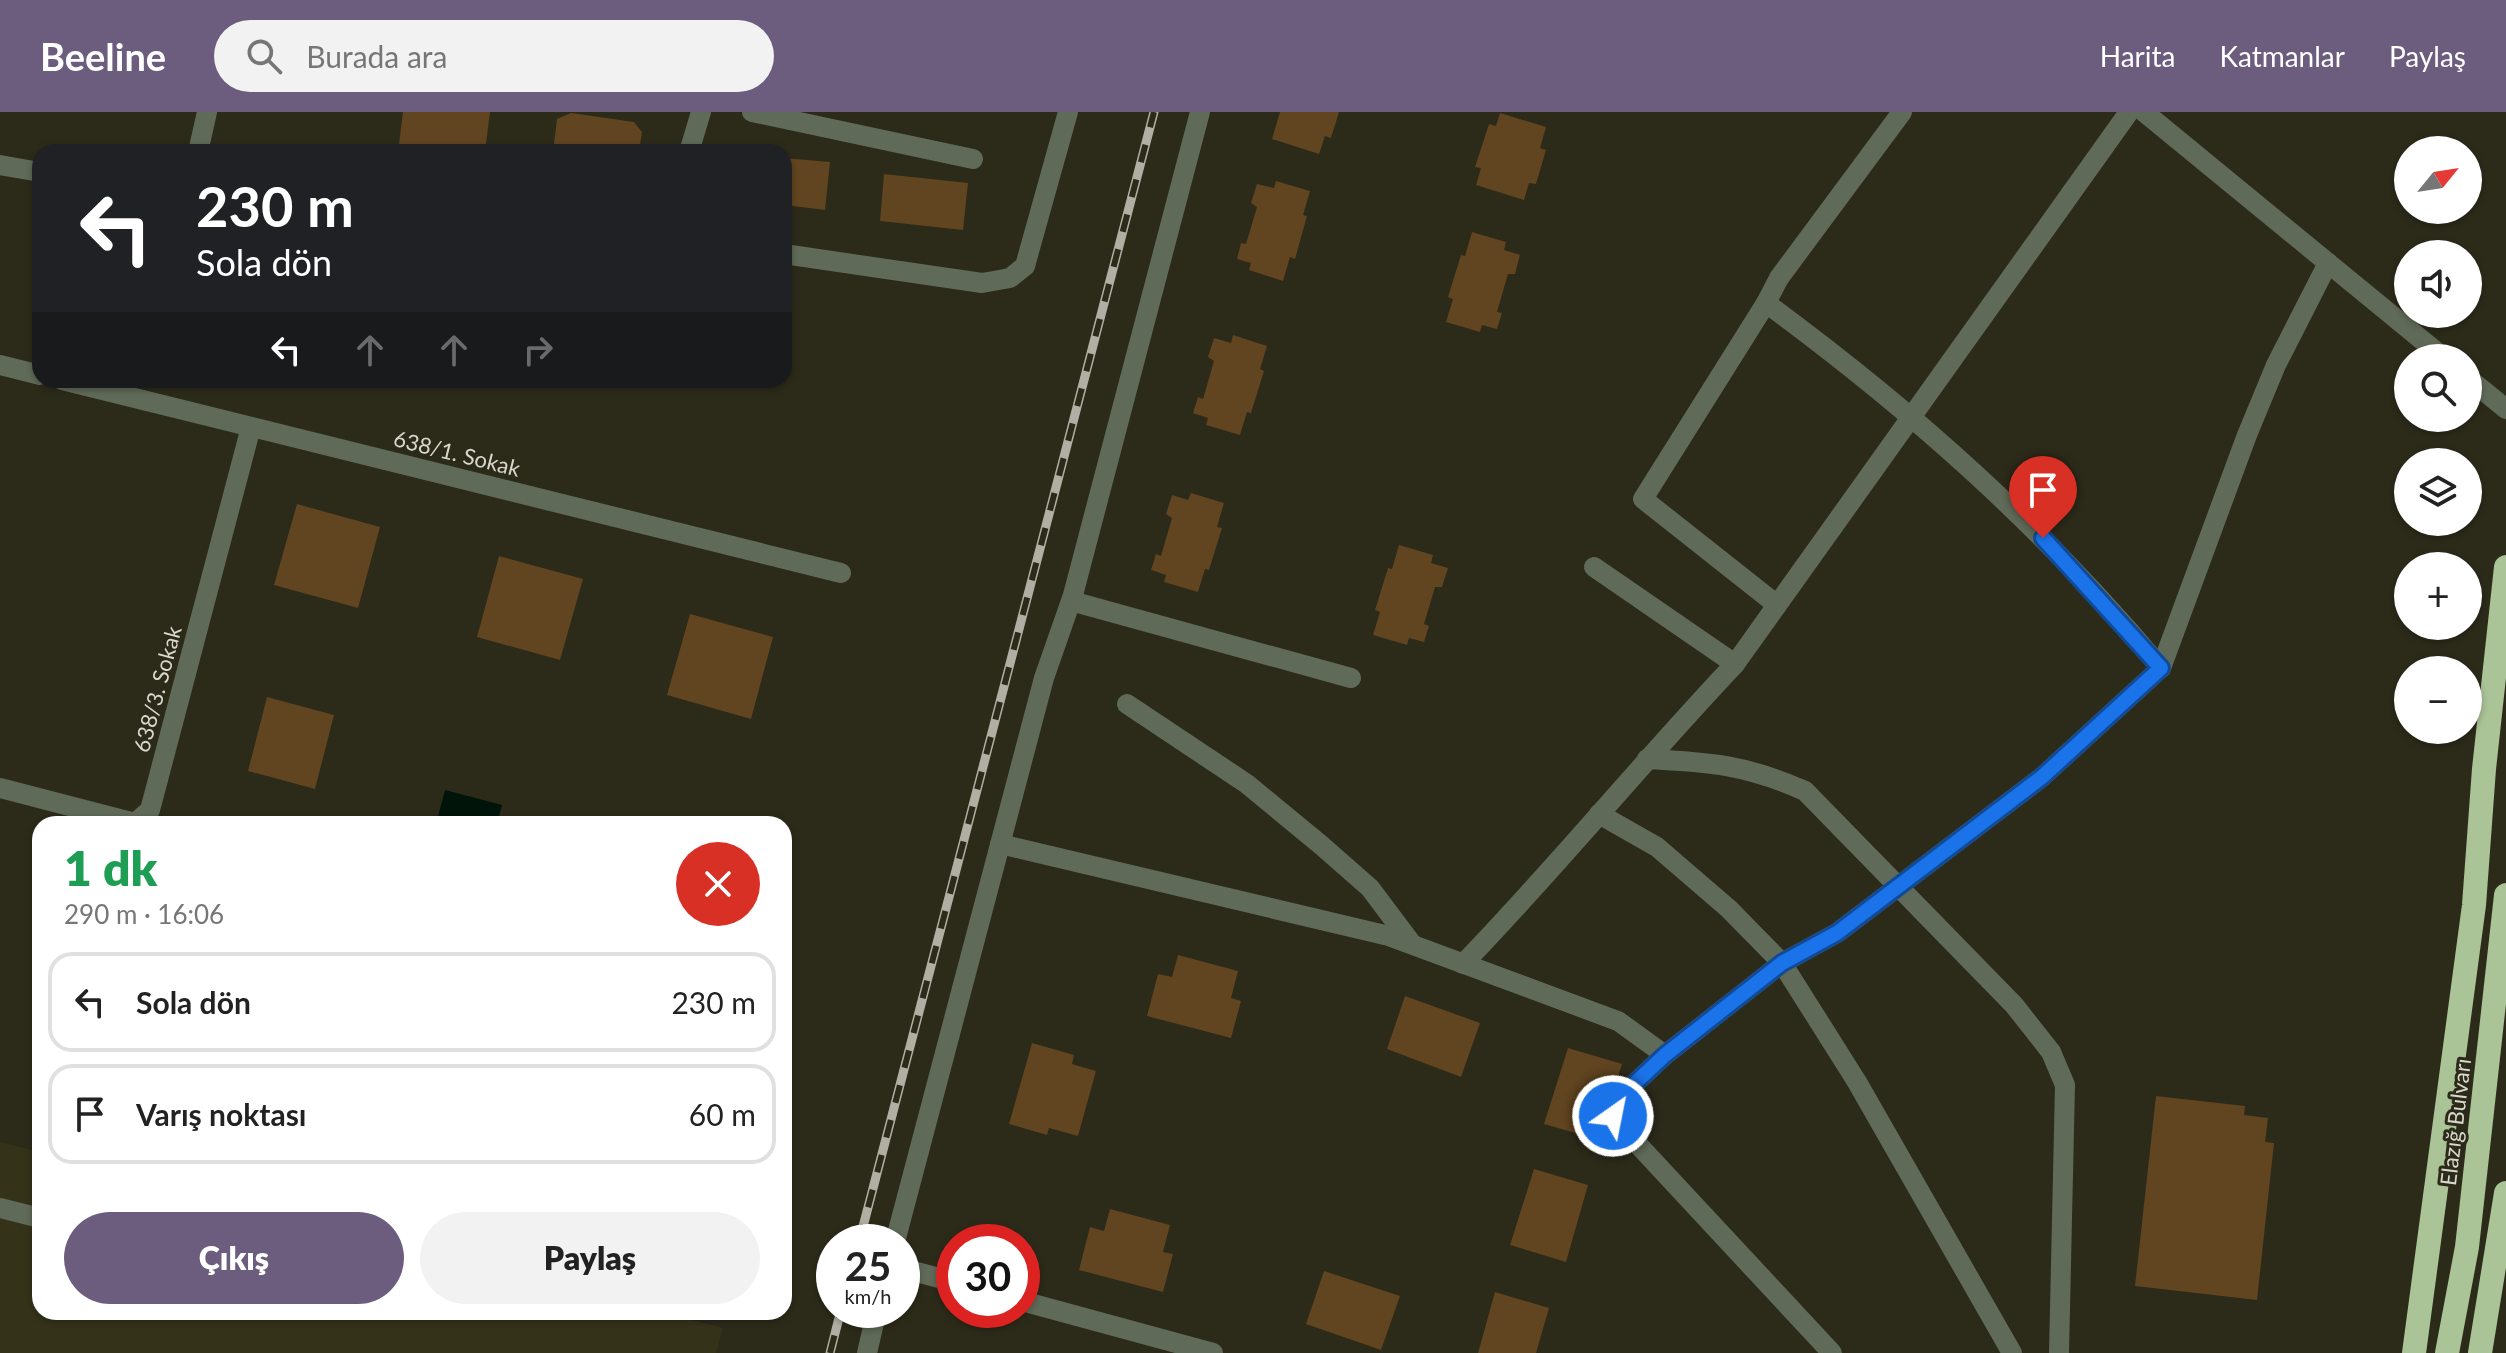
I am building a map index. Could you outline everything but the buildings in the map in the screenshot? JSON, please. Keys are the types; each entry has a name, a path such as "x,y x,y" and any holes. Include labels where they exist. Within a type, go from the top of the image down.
{"highway":[{"path":"2414,1353 2474,905 2484,769 2506,567"},
{"name":"Elazığ Bulvarı","path":"2447,1353 2467,1247 2506,895"},
{"path":"2480,1353 2506,1193"}],"street":[{"path":"200,144 207,112"},
{"path":"691,144 701,112"},
{"path":"752,112 973,159"},
{"path":"792,255 982,283 1010,278 1025,266 1068,112"},
{"path":"900,1224 1044,678 1071,601 1200,112"},
{"path":"1777,605 1643,499 1779,278 1902,112"},
{"path":"1463,964 1527,898 1647,759 1735,664 2129,112"},
{"path":"2144,112 2427,344"},
{"path":"0,165 32,171"},
{"path":"1832,1353 1613,1116 1614,1103 1665,1055 1782,963 1837,933 2042,777 2161,668 2247,435 2276,365 2328,263"},
{"path":"1766,303 1854,368 1912,416 2064,558 2161,668"},
{"path":"0,365 32,373"},
{"name":"638/1. Sokak","path":"94,388 841,573"},
{"path":"2482,389 2506,409"},
{"name":"638/3. Sokak","path":"143,816 150,810 251,427"},
{"path":"1594,567 1735,664"},
{"path":"1071,601 1351,678"},
{"path":"1127,704 1247,784 1321,845 1370,888 1413,945"},
{"path":"1647,759 1721,763 1773,776 1805,791 1897,887 1971,958 2051,1052 2065,1085 2059,1353"},
{"name":"638/3. Sokak","path":"0,788 108,816"},
{"path":"1599,814 1657,847 1729,909 1782,963 1857,1082 2012,1353"},
{"path":"1000,844 1389,936 1618,1021 1665,1055"},
{"path":"0,1208 32,1216"},
{"path":"1040,1306 1213,1353"},
{"path":"867,1353 873,1328"}],"shaded area":[{"path":"445,790 502,805 499,816 438,816"},
{"path":"0,1142 32,1150 32,1320 692,1320 723,1328 716,1353 0,1353"}],"railway":[{"path":"864,1224 1154,112"},
{"path":"830,1353 836,1328"}],"route":[{"path":"1613,1116 1614,1103 1665,1055 1782,963 1837,933 2042,777 2161,668 2043,538"}]}
